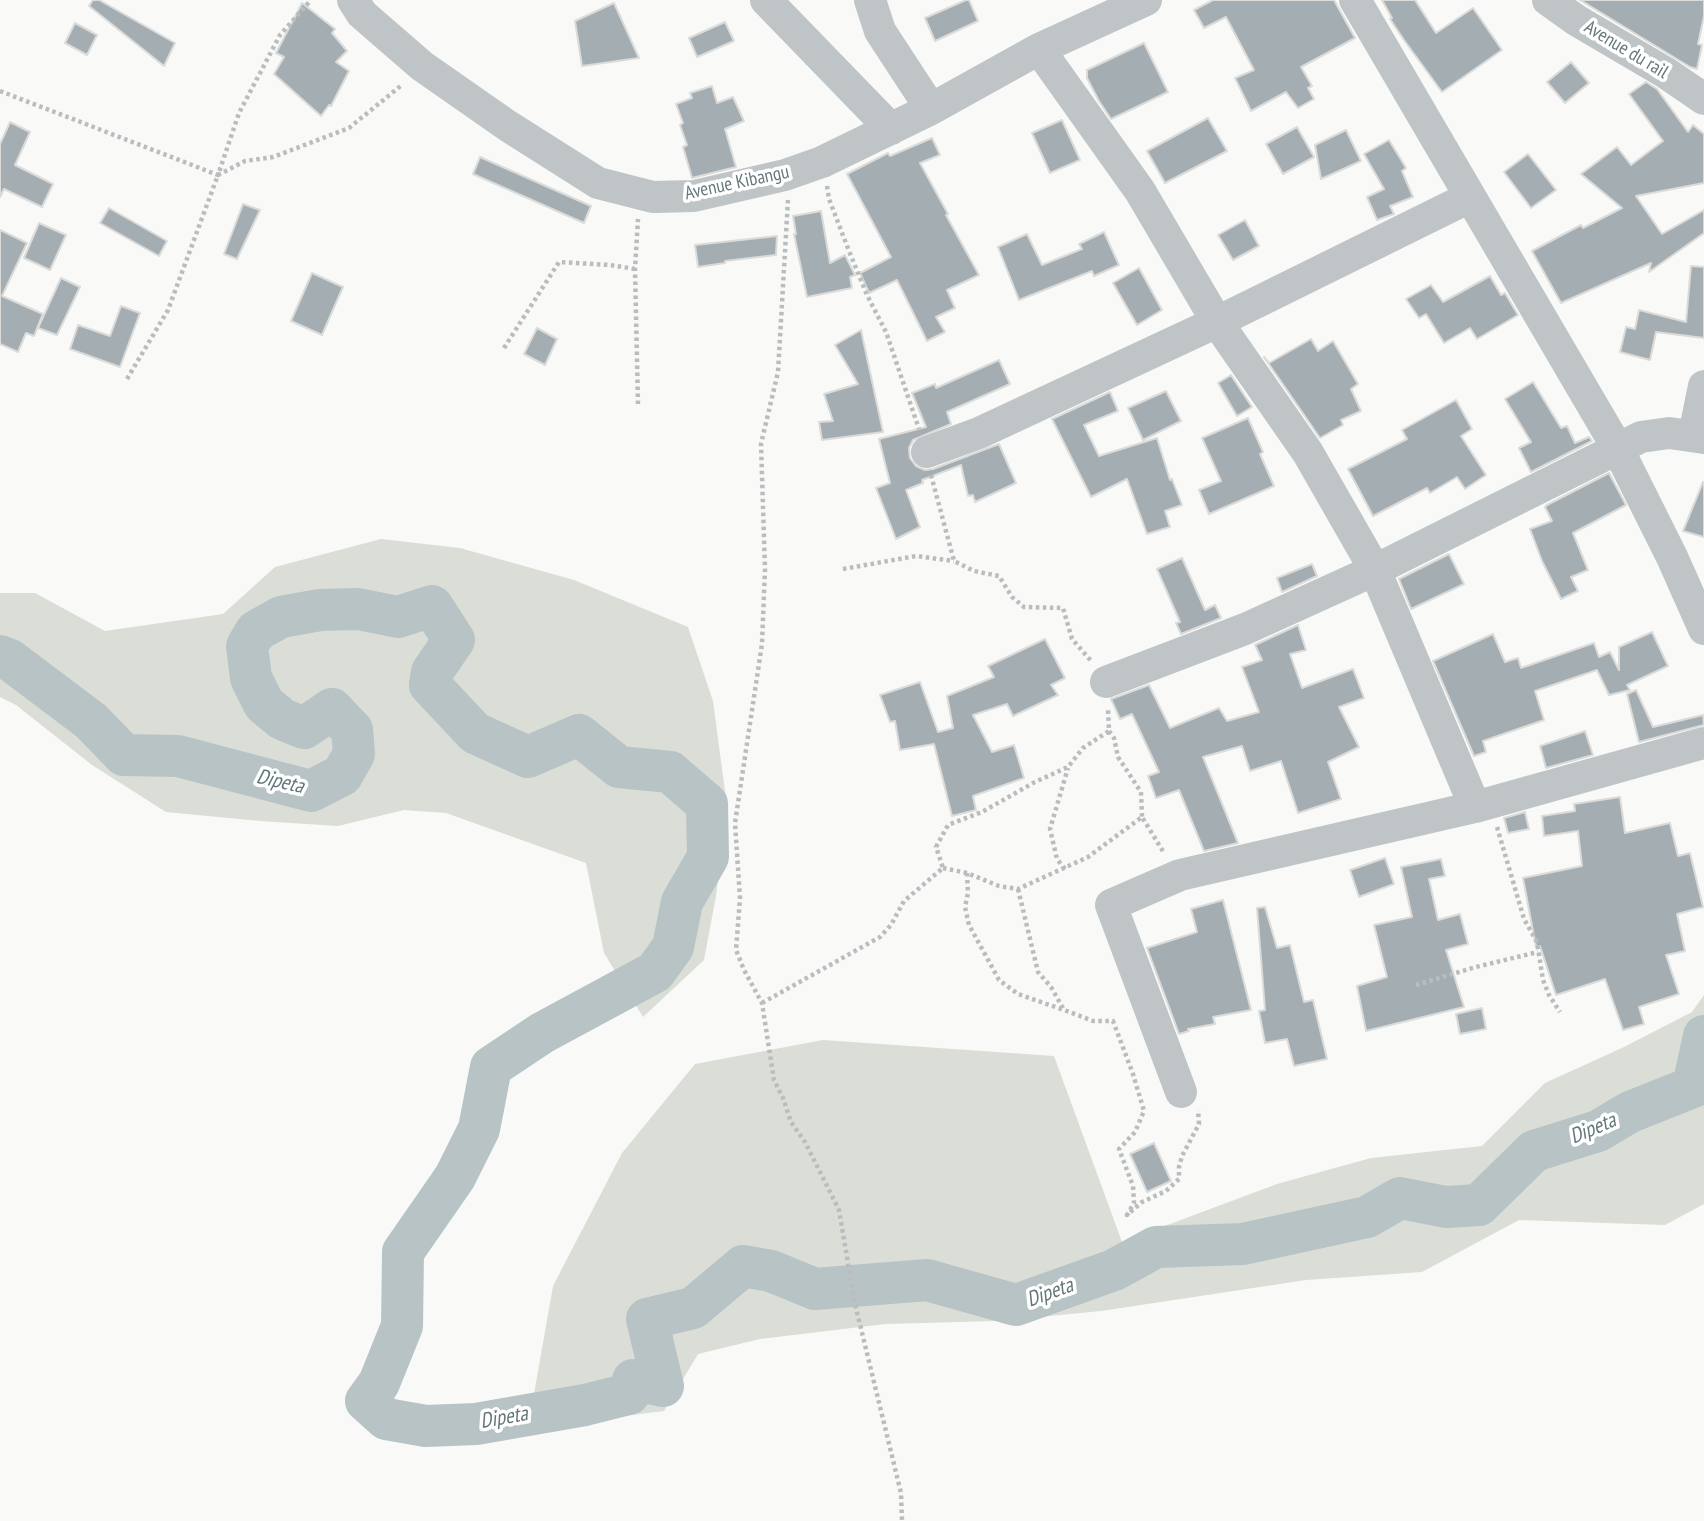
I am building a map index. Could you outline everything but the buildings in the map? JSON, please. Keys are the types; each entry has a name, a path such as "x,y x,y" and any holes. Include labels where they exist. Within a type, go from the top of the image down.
{"street":[{"name":"Avenue Kibangu","path":"353,0 362,14 422,66 508,126 598,183 653,197 694,196 785,175 822,162 931,109 1039,49 1146,0"},
{"path":"766,0 891,129"},
{"path":"870,0 880,31 931,109"},
{"path":"1355,0 1618,449 1672,557 1704,629"},
{"name":"Avenue du rail","path":"1548,0 1704,99"},
{"path":"1039,49 1140,191 1217,322 1308,453 1375,570 1483,805"},
{"path":"927,452 979,433 1217,322 1470,197"},
{"path":"1106,682 1245,629 1375,570 1641,438 1669,433 1699,436 1704,386"},
{"path":"1181,1092 1111,905 1180,875 1483,805 1704,743"}],"path":[{"path":"127,379 168,310 239,113 280,35 311,0"},
{"path":"0,91 218,175 245,161 273,157 349,128 385,101 422,66"},
{"path":"785,175 789,204 778,372 761,444 765,569 762,644 735,823 740,898 736,950 762,1003 774,1080 791,1122 806,1142 839,1210 855,1304 901,1493 902,1521"},
{"path":"638,404 635,269 639,194"},
{"path":"504,348 559,262 635,269"},
{"path":"844,569 916,556 954,561"},
{"path":"1106,682 1109,731 1114,738 1118,757 1141,792 1142,817 1172,867 1180,875"},
{"path":"1065,869 1057,859 1050,829 1068,767 1083,748 1109,731"},
{"path":"943,868 936,848 948,825 982,812 1068,767"},
{"path":"1483,805 1524,919 1536,942 1543,980 1560,1012"},
{"path":"943,868 1018,889 1088,857 1142,817"},
{"path":"762,1003 880,937 891,925 904,901 943,868"},
{"path":"967,873 968,893 965,907 968,925 999,980 1018,994 1093,1021 1114,1021 1144,1111 1135,1132 1119,1149 1133,1186 1134,1203 1127,1214 1179,1180 1182,1156 1199,1124 1198,1107 1181,1092"},
{"path":"1018,889 1038,972 1064,1010"},
{"path":"1416,985 1476,967 1538,953"}],"shaded area":[{"path":"381,539 460,548 574,580 688,627 713,701 727,806 716,896 704,960 643,1017 604,953 586,863 446,813 404,810 338,826 166,812 92,765 16,705 0,697 0,593 35,593 105,631 223,614 275,567"},
{"path":"1704,995 1704,1204 1665,1225 1519,1220 1422,1272 1306,1280 1101,1311 997,1321 885,1324 760,1339 698,1354 664,1411 528,1428 553,1286 622,1153 695,1064 823,1040 1054,1056 1122,1242 1277,1184 1371,1158 1482,1146 1545,1083 1692,1012"}],"waterway":[{"name":"Dipeta","path":"0,656 10,660 91,721 124,755 178,756 311,791 342,775 354,754 352,730 332,709 304,728 282,719 264,704 251,678 247,646 256,631 281,617 320,610 358,609 398,617 432,606 454,640 432,672 430,685 475,733 528,757 579,735 619,767 670,772 707,804 708,857 682,902 673,947 655,972 542,1033 491,1067 479,1129 455,1177 403,1252 402,1326 379,1383 366,1401 386,1419 426,1426 476,1424 585,1405 629,1394 633,1380 663,1386 647,1319 693,1308 743,1266 771,1271 815,1289 927,1280 1016,1305 1114,1270 1156,1247 1243,1244 1367,1217 1400,1198 1446,1207 1479,1205 1534,1151 1598,1131 1630,1112 1693,1087 1704,1036"}]}
